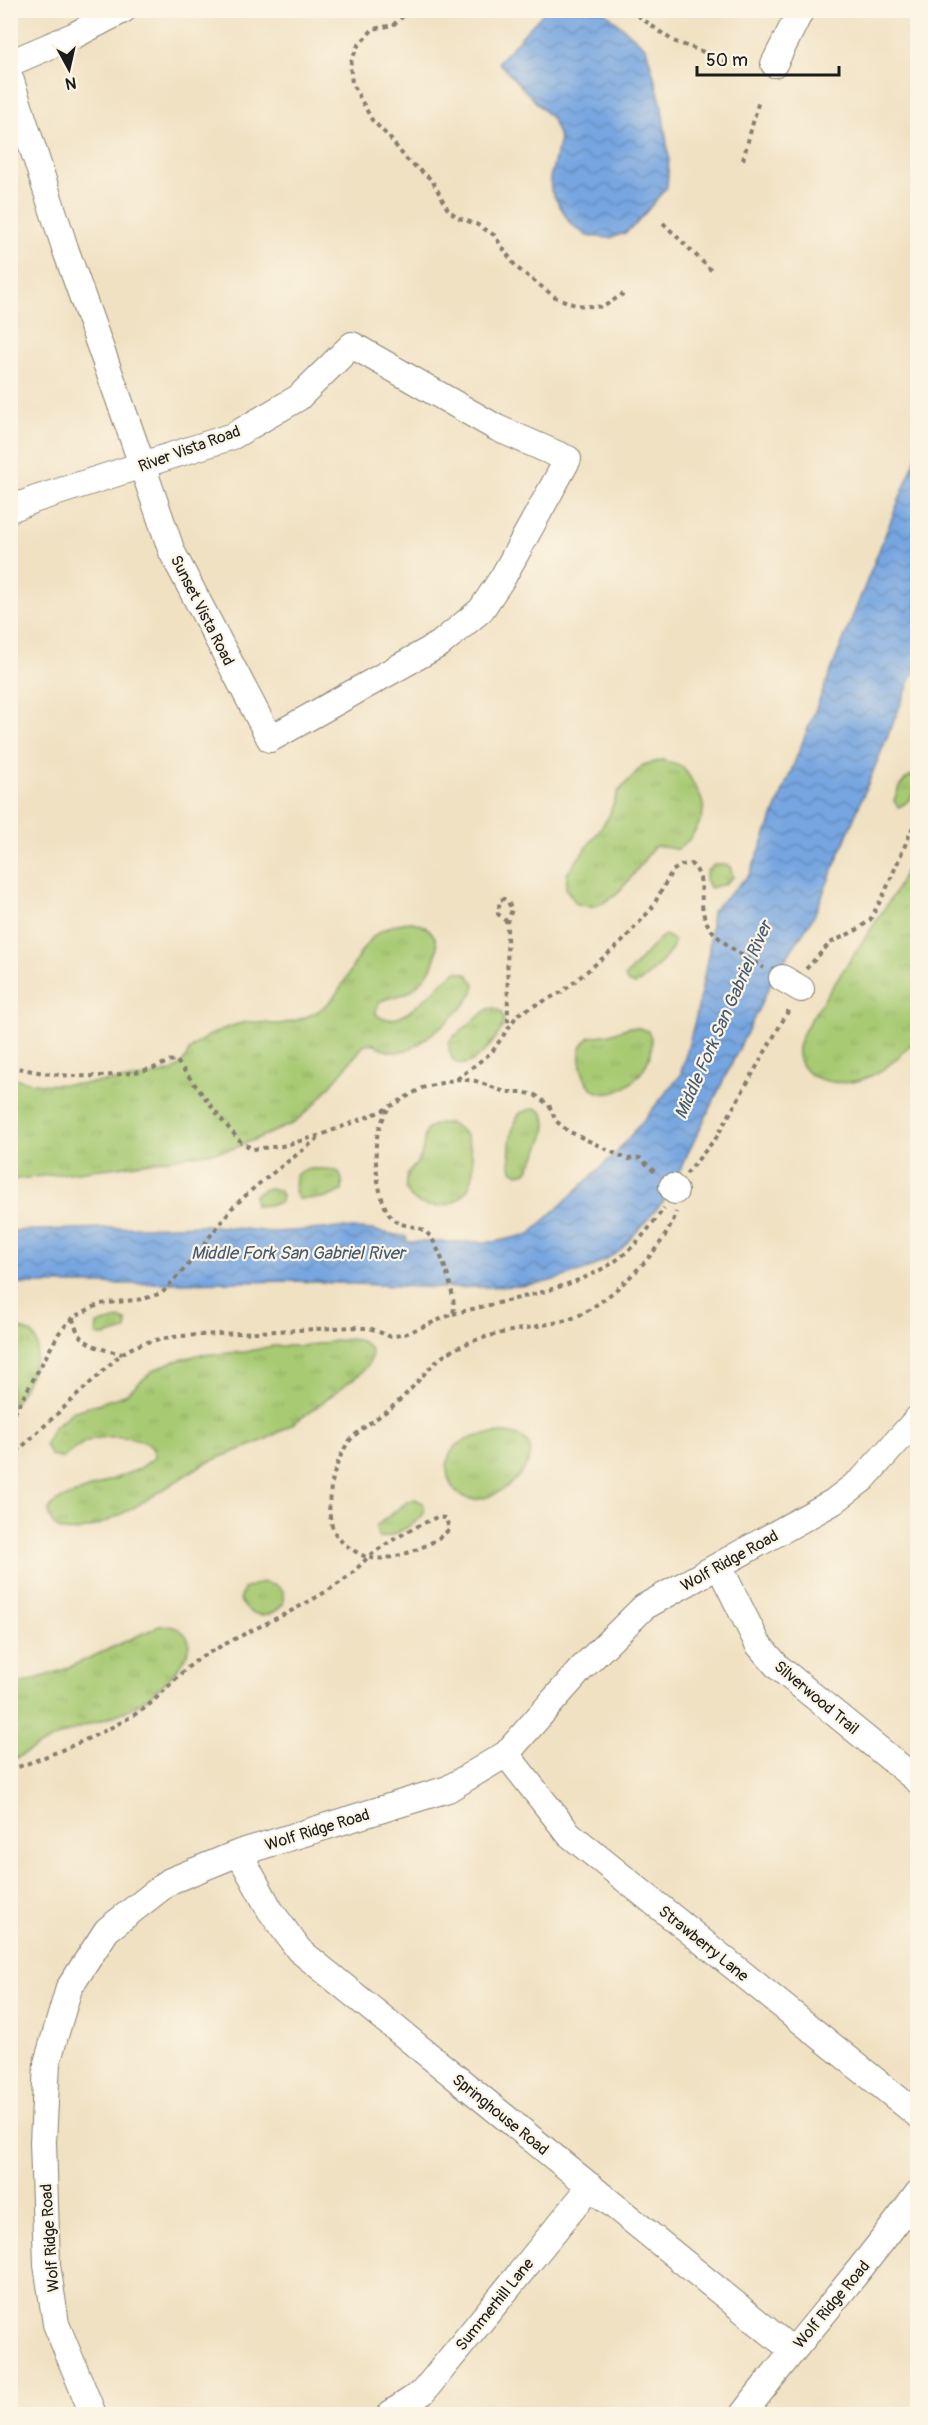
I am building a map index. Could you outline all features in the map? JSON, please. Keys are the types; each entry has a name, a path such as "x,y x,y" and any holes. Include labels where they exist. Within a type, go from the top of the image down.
{"street":[{"path":"10,63 73,36 123,10"},
{"path":"774,64 801,10"},
{"name":"Sunset Vista Road","path":"10,78 66,251 172,552 270,739 440,644 481,610 503,577 568,459"},
{"name":"River Vista Road","path":"10,509 232,436 298,398 352,345 497,428 568,459"},
{"name":"Wolf Ridge Road","path":"93,2415 56,2324 48,2265 43,2142 47,2063 69,1988 107,1930 170,1881 239,1854 448,1789 506,1754 582,1668 644,1607 833,1502 863,1479 918,1418"},
{"name":"Silverwood Trail","path":"719,1566 758,1644 778,1667 918,1780"},
{"name":"Strawberry Lane","path":"506,1754 569,1834 918,2115"},
{"name":"Springhouse Road","path":"239,1854 270,1910 299,1950 792,2350"},
{"name":"Summerhill Lane","path":"390,2415 423,2392 591,2186"},
{"name":"Wolf Ridge Road","path":"743,2415 792,2350 861,2270 918,2193"}],"path":[{"path":"410,10 393,25 374,29 357,47 350,65 352,83 372,120 389,136 406,159 432,180 448,210 494,235 516,267 555,297 574,305 603,307 623,294"},
{"path":"630,10 673,40 704,52 713,60 729,62"},
{"path":"743,160 759,100"},
{"path":"663,223 714,273"},
{"path":"457,1079 492,1052 518,1014 562,992 621,942 652,908 672,871 682,865 691,864 699,873 702,911 708,926 736,952 791,983 830,943 857,930 870,920 885,892 918,815"},
{"path":"507,922 500,917 497,911 500,900 504,899 511,906 512,914 507,922 508,1028"},
{"path":"10,1066 44,1074 90,1077 152,1069 176,1060 226,1125 248,1147 262,1149 282,1146 357,1122 422,1088 457,1079 476,1081 505,1092 535,1095 549,1105 556,1121 568,1131 627,1159 640,1158 674,1196 669,1230 662,1240 634,1272 597,1305 574,1318 494,1334 449,1352 428,1368 400,1400 350,1440 344,1449 332,1481 329,1509 336,1535 342,1542 368,1558 374,1560 392,1557 434,1541 447,1532 448,1521 443,1517 431,1520 391,1541 368,1558 344,1580 302,1605 259,1625 199,1659 155,1700 138,1712 82,1741 10,1770"},
{"path":"10,1458 128,1349 157,1339 269,1330 365,1328 391,1337 453,1314 453,1294 430,1234 422,1229 398,1223 392,1219 383,1203 377,1167 376,1140 389,1106"},
{"path":"10,1421 59,1333 73,1317 100,1304 143,1299 162,1293 187,1266 229,1212 256,1186 325,1133"},
{"path":"73,1317 77,1333 82,1339 90,1345 122,1354"}],"green space":[{"path":"663,760 683,767 700,796 703,811 696,830 678,849 654,847 631,878 611,898 600,904 588,906 576,903 566,889 567,874 608,818 618,792 643,765"},
{"path":"912,775 917,777 915,791 910,799 898,807 894,801 897,793 903,782"},
{"path":"917,846 917,1038 894,1061 881,1071 866,1078 834,1082 812,1076 799,1060 798,1048 801,1038 809,1022 894,894"},
{"path":"714,865 730,866 733,877 725,884 710,888 705,880 707,871"},
{"path":"412,922 425,927 433,935 437,944 432,966 425,977 407,993 379,1002 377,1015 387,1019 408,1013 457,971 467,974 475,984 473,992 460,1010 417,1045 396,1052 387,1051 373,1044 365,1044 317,1102 294,1123 232,1149 118,1167 11,1180 11,1077 38,1084 70,1084 132,1079 167,1072 177,1068 195,1045 219,1031 247,1022 287,1023 320,1010 336,994 368,942 379,932 393,925"},
{"path":"666,935 674,941 665,959 635,985 627,982 625,977 660,938"},
{"path":"495,1008 501,1012 504,1021 491,1045 475,1060 458,1063 450,1054 450,1040 488,1009"},
{"path":"629,1027 648,1031 651,1045 648,1061 639,1075 627,1086 614,1093 600,1093 589,1084 581,1066 582,1046 590,1037 610,1034"},
{"path":"535,1108 542,1112 545,1119 544,1136 529,1168 526,1172 518,1174 512,1170 510,1164 512,1133 520,1113"},
{"path":"449,1123 463,1132 468,1139 472,1155 472,1177 466,1192 455,1202 441,1206 427,1206 415,1201 407,1192 406,1179 422,1153 427,1130 438,1124"},
{"path":"312,1169 339,1172 342,1191 326,1198 298,1199 295,1191 296,1175"},
{"path":"266,1189 279,1190 282,1195 281,1202 255,1206 254,1195"},
{"path":"121,1319 127,1322 126,1330 105,1336 96,1335 97,1324"},
{"path":"11,1327 31,1333 36,1342 37,1351 31,1372 11,1408"},
{"path":"350,1339 367,1345 371,1351 368,1365 313,1410 284,1429 256,1444 197,1468 117,1517 92,1527 70,1531 55,1526 49,1509 57,1501 139,1469 155,1457 153,1449 147,1444 118,1437 86,1441 62,1458 51,1456 45,1445 53,1428 72,1412 125,1395 154,1370 171,1362 198,1355 246,1352 272,1346 302,1346"},
{"path":"505,1433 523,1439 530,1448 529,1461 521,1474 494,1494 478,1499 464,1497 458,1493 453,1488 448,1474 447,1466 451,1452 456,1446 473,1437"},
{"path":"415,1499 423,1503 424,1513 421,1517 396,1533 378,1537 376,1526 407,1502"},
{"path":"261,1582 277,1586 283,1591 283,1604 266,1615 254,1613 240,1600 244,1589"},
{"path":"159,1626 178,1629 184,1633 189,1642 182,1664 162,1686 132,1708 61,1735 11,1761 11,1687 63,1670"}],"water":[{"path":"546,10 604,11 646,48 661,102 669,158 667,187 636,224 625,233 610,238 587,236 570,223 551,191 550,178 560,140 552,119 498,62"},
{"name":"Middle Fork San Gabriel River","path":"917,455 917,664 814,916 775,975 666,1198 620,1251 589,1269 547,1282 520,1286 441,1288 294,1281 11,1284 10,1231 205,1225 273,1232 342,1228 371,1230 406,1237 407,1242 494,1242 530,1234 617,1152 680,1076 696,1017 709,951 712,911 750,874"}]}
